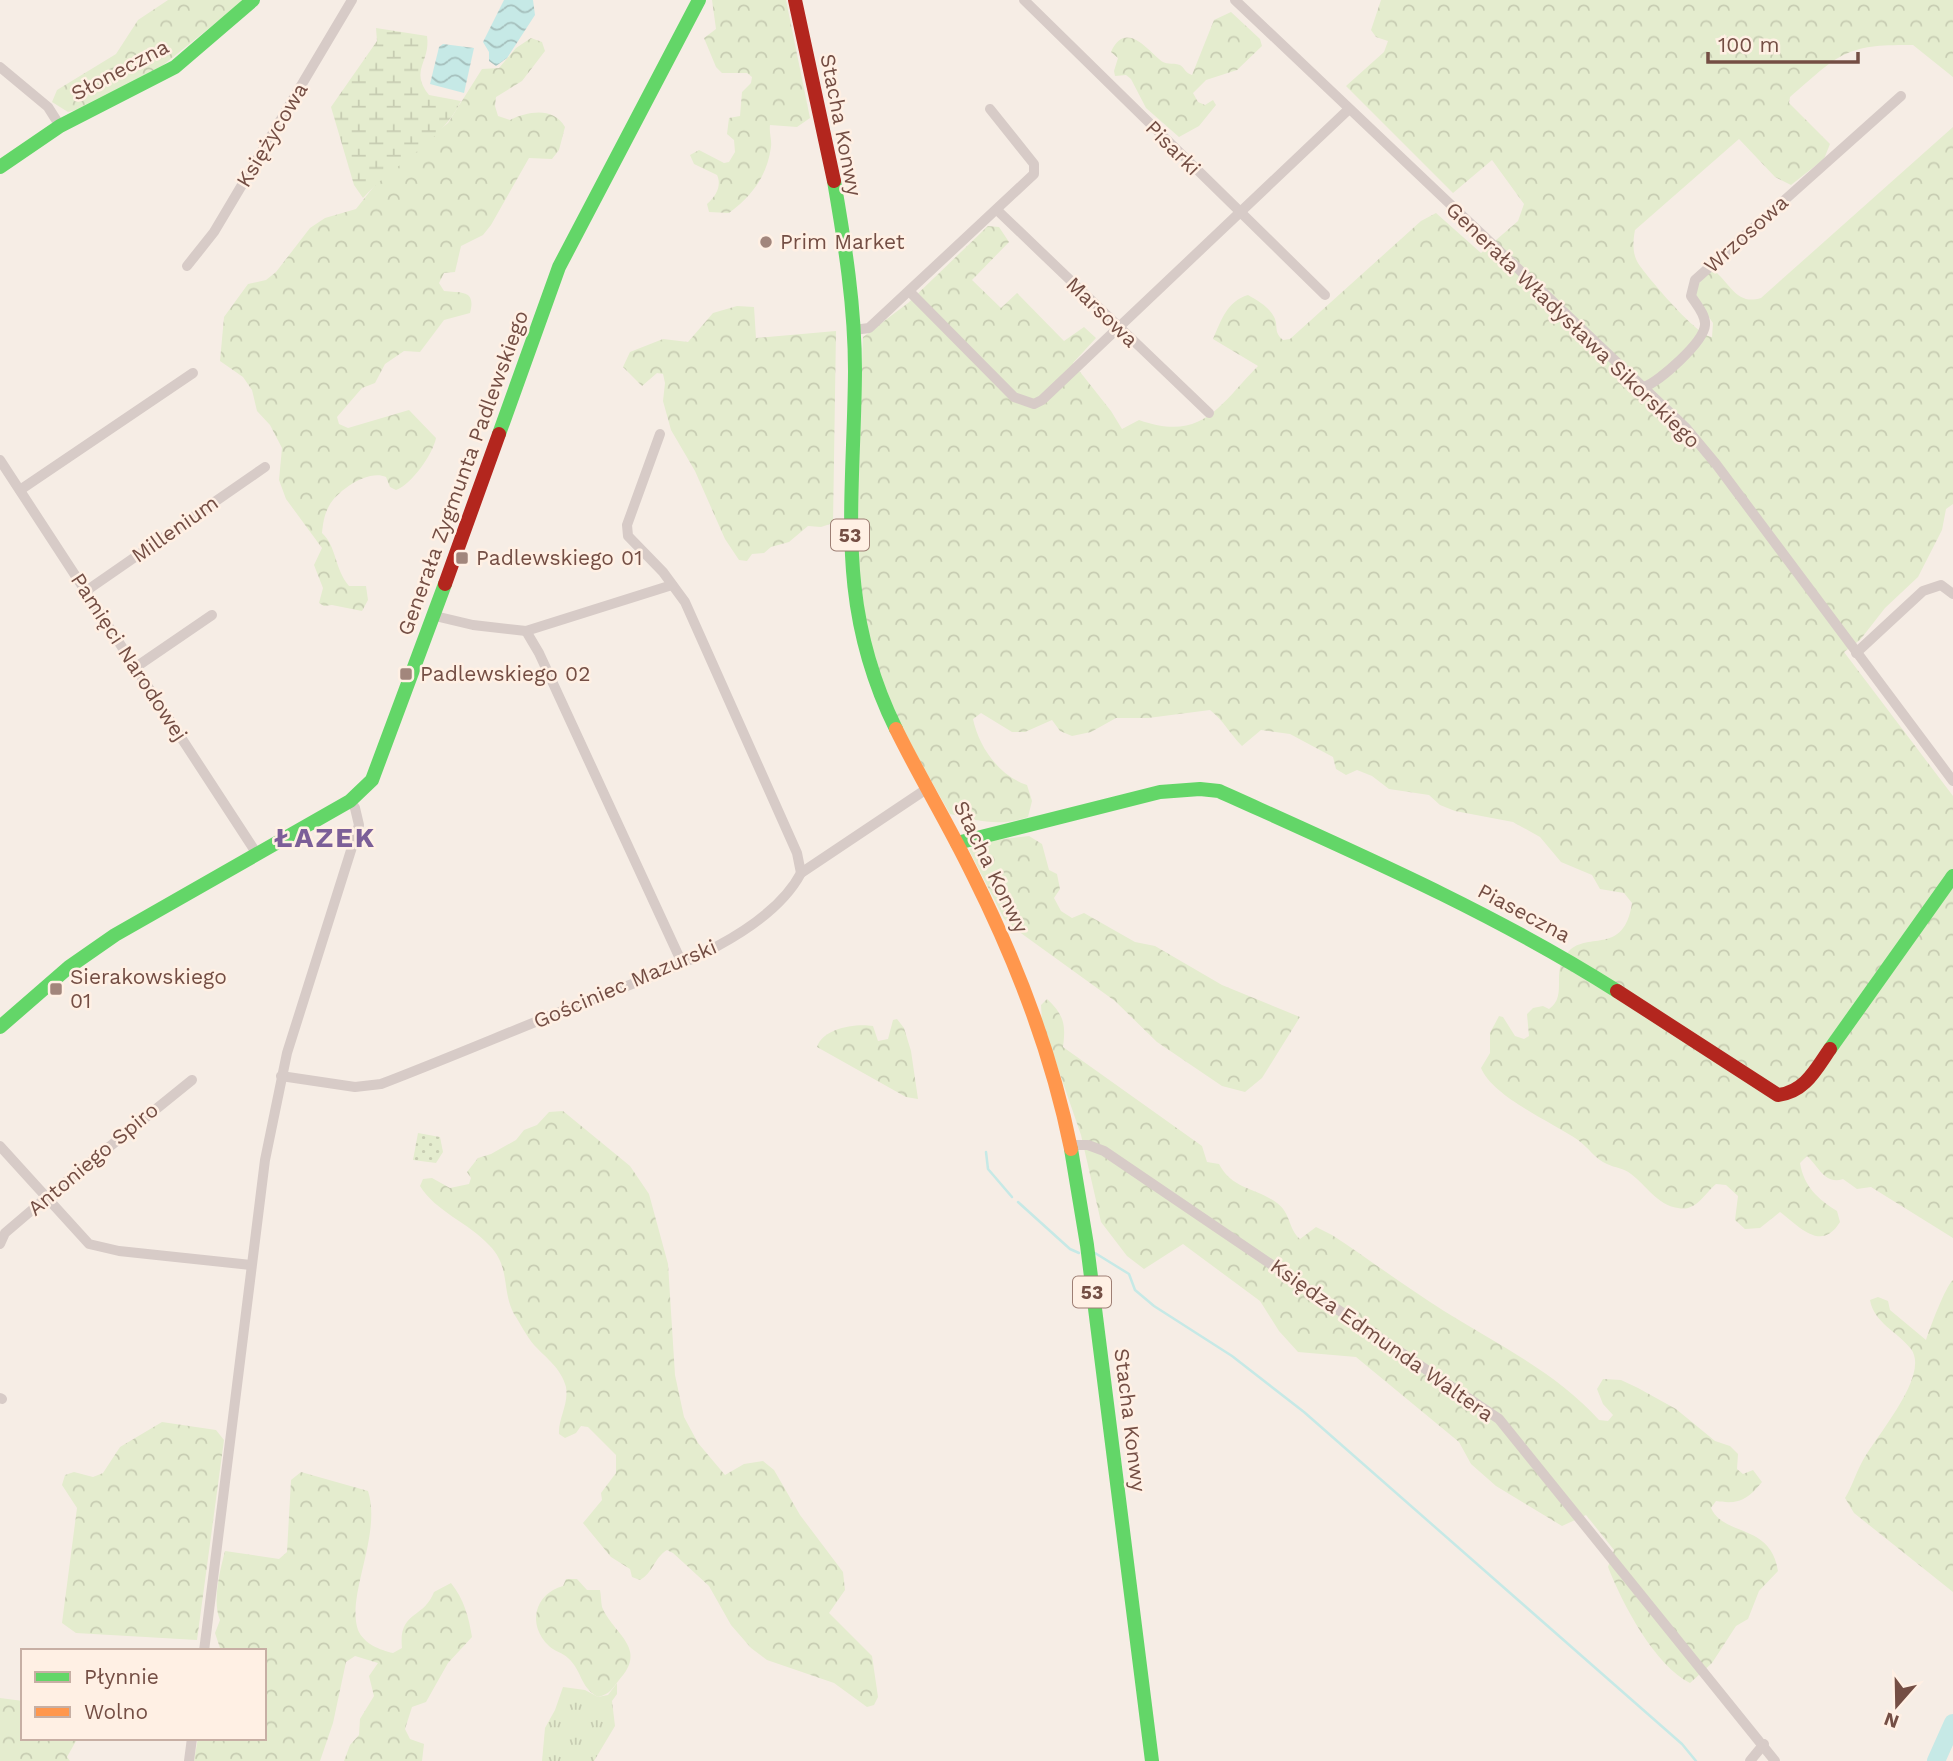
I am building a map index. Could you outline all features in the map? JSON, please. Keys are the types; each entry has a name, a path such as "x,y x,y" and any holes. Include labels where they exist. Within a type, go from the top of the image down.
{"street":[{"name":"Słoneczna","path":"0,167 60,126 175,66 253,0"},
{"name":"Księżycowa","path":"187,266 214,232 352,0"},
{"name":"Generała Zygmunta Padlewskiego","path":"0,1027 90,952 350,801 367,786 379,766 435,615 559,267 699,0"},
{"name":"Stacha Konwy","path":"795,0 842,232 854,330 850,532 854,602 878,692 996,921 1029,1003 1056,1084 1070,1145 1086,1242 1152,1761"},
{"name":"Pisarki","path":"1024,0 1325,295"},
{"name":"Generała Władysława Sikorskiego","path":"1235,0 1644,387 1716,464 1953,780"},
{"path":"0,67 48,107 60,126"},
{"name":"Wrzosowa","path":"1644,387 1667,372 1701,338 1706,329 1705,320 1691,296 1695,280 1901,96"},
{"path":"854,330 869,328 1031,179 1035,167 990,109"},
{"path":"910,292 1014,397 1025,403 1042,400 1120,329 1349,109"},
{"name":"Marsowa","path":"997,210 1209,413"},
{"path":"20,490 193,373"},
{"path":"660,434 627,530 633,545 672,584 685,602 721,677 797,853 801,873"},
{"name":"Pamięci Narodowej","path":"0,460 257,854"},
{"name":"Millenium","path":"86,591 265,467"},
{"path":"435,615 464,624 526,631 672,584"},
{"path":"1856,653 1923,591 1941,585 1953,594"},
{"path":"136,667 212,615"},
{"path":"526,631 539,653 682,962"},
{"name":"Piaseczna","path":"957,843 1041,825 1167,791 1191,787 1219,790 1407,876 1563,957 1778,1095 1788,1094 1804,1085 1953,876"},
{"name":"Gościniec Mazurski","path":"281,1076 355,1087 381,1084 682,962 750,926 795,883 801,873 928,788"},
{"path":"204,1649 265,1160 281,1076 359,825 355,808 350,801"},
{"name":"Antoniego Spiro","path":"0,1244 5,1233 192,1080"},
{"name":"Księdza Edmunda Waltera","path":"1070,1145 1087,1145 1104,1151 1499,1419 1776,1761"},
{"path":"0,1146 79,1235 97,1247 251,1265"},
{"path":"189,1761 192,1740"},
{"path":"1750,1761 1764,1744"}],"green space":[{"path":"168,0 244,0 162,66 81,109 68,112 52,102 57,90 116,54 138,20"},
{"path":"712,0 786,0 810,118 797,127 770,125 771,147 762,176 745,200 729,213 709,212 707,204 717,191 719,183 717,175 694,164 690,155 699,150 724,163 729,162 735,152 734,140 727,134 729,118 740,116 742,92 751,83 752,77 747,73 722,73 716,67 704,38 716,29"},
{"path":"1381,0 1953,0 1953,77 1913,45 1872,47 1844,55 1790,97 1789,103 1830,144 1824,159 1791,185 1775,177 1739,139 1635,230 1633,243 1636,259 1651,280 1685,317 1712,337 1713,323 1694,296 1696,287 1709,271 1716,272 1741,297 1753,300 1761,298 1953,127 1953,504 1946,509 1942,530 1918,577 1885,608 1860,640 1844,652 1953,796 1953,1238 1871,1187 1857,1189 1843,1179 1827,1177 1807,1156 1800,1163 1808,1186 1837,1211 1840,1222 1833,1231 1825,1235 1810,1234 1780,1212 1760,1228 1745,1229 1735,1220 1738,1196 1726,1185 1716,1184 1690,1207 1684,1209 1671,1206 1658,1199 1628,1172 1603,1162 1578,1140 1498,1089 1481,1068 1490,1053 1490,1033 1499,1016 1503,1017 1515,1036 1524,1039 1529,1036 1527,1014 1533,1008 1543,1006 1549,1009 1555,1003 1559,990 1560,967 1569,951 1577,945 1614,936 1622,930 1632,903 1624,893 1600,889 1592,875 1561,862 1540,837 1513,822 1455,811 1440,805 1429,795 1389,789 1372,776 1357,770 1346,775 1336,769 1333,757 1290,734 1261,730 1242,746 1210,710 1148,718 1116,718 1091,732 1072,736 1060,731 1052,720 1025,732 1012,732 981,713 973,719 985,750 999,768 1027,785 1032,801 1028,817 1018,820 989,822 970,819 950,814 884,697 867,641 857,574 856,516 863,337 908,303 988,226 999,227 1009,242 972,280 1001,308 1017,293 1064,341 1084,327 1096,338 1073,363 1122,429 1139,420 1161,426 1179,427 1207,417 1258,366 1213,339 1226,312 1241,298 1248,295 1263,305 1273,315 1280,337 1283,340 1290,339 1421,221 1436,213 1481,253 1518,221 1524,204 1492,160 1453,193 1346,86 1384,52 1388,41 1376,37 1371,30"},
{"path":"1231,12 1260,39 1262,46 1237,70 1206,80 1193,93 1198,102 1205,105 1213,100 1216,105 1199,126 1179,137 1146,108 1131,79 1126,75 1115,76 1118,58 1111,52 1123,38 1129,38 1142,44 1162,61 1180,65 1192,75 1214,20"},
{"path":"376,28 427,36 421,72 423,86 429,95 461,101 442,129 363,198 354,185 331,107 377,41"},
{"path":"531,38 542,42 545,51 522,81 496,97 495,106 498,116 510,120 532,113 547,113 560,120 565,127 559,150 552,159 529,158 491,225 483,235 461,246 455,272 444,273 439,283 444,291 469,296 470,313 444,320 420,352 404,351 385,364 375,383 362,388 337,417 339,424 348,428 409,410 436,438 431,452 420,468 402,487 396,490 390,487 386,477 371,476 346,488 329,506 322,533 344,579 349,586 366,586 368,600 362,611 324,606 319,603 323,588 314,565 322,548 286,499 279,480 282,448 270,425 257,411 252,390 243,377 220,361 224,317 248,284 266,280 276,272 310,228 325,218 356,209 379,180 448,123 482,69 499,68 516,48"},
{"path":"737,306 754,307 756,338 836,331 833,523 821,527 808,526 789,542 771,547 764,553 752,554 747,561 739,560 725,539 695,471 671,430 663,401 663,374 657,373 642,386 623,367 630,352 663,339 688,342 713,313"},
{"path":"1029,836 1042,844 1049,870 1057,874 1060,889 1054,898 1061,911 1072,918 1084,913 1135,942 1155,946 1222,985 1300,1017 1262,1078 1245,1092 1222,1086 1157,1042 1115,1001 1004,919 969,850 980,842"},
{"path":"1047,999 1062,1020 1063,1047 1202,1146 1207,1162 1219,1164 1238,1184 1282,1207 1293,1231 1300,1239 1316,1227 1332,1235 1430,1302 1545,1374 1565,1388 1599,1420 1608,1421 1613,1415 1603,1404 1597,1389 1603,1379 1621,1380 1676,1409 1715,1441 1730,1446 1738,1454 1737,1469 1743,1474 1753,1470 1762,1482 1742,1499 1731,1502 1716,1501 1711,1508 1717,1517 1766,1545 1774,1556 1778,1571 1759,1591 1748,1619 1736,1626 1712,1663 1690,1683 1664,1663 1641,1632 1614,1582 1608,1567 1614,1550 1586,1515 1562,1526 1496,1486 1471,1464 1459,1442 1356,1357 1298,1352 1279,1331 1260,1301 1183,1244 1144,1269 1127,1256 1101,1222 1081,1135 1042,1022 1041,1005"},
{"path":"897,1019 904,1028 911,1051 918,1099 906,1097 817,1047 826,1035 833,1031 858,1025 873,1026 878,1041 888,1039 893,1020"},
{"path":"563,1111 630,1166 649,1194 668,1264 675,1375 684,1417 698,1443 725,1475 744,1464 763,1461 774,1470 800,1515 843,1572 845,1590 829,1613 872,1656 878,1697 874,1705 867,1707 834,1683 767,1660 751,1648 731,1625 709,1586 673,1553 667,1550 663,1553 640,1580 632,1577 630,1569 611,1557 583,1523 602,1500 601,1493 616,1473 616,1455 588,1427 581,1426 576,1433 565,1438 559,1434 566,1399 564,1380 553,1364 531,1342 514,1314 496,1253 481,1237 434,1203 420,1186 423,1179 432,1178 450,1188 469,1184 471,1178 467,1172 478,1158 516,1140 524,1130 537,1125 549,1112"},
{"path":"418,1133 440,1137 443,1152 436,1163 413,1160"},
{"path":"1953,1280 1953,1592 1854,1513 1845,1498 1867,1453 1907,1391 1915,1361 1911,1349 1876,1315 1870,1300 1878,1297 1888,1301 1890,1310 1926,1340 1942,1299"},
{"path":"162,1422 216,1430 224,1440 197,1640 76,1633 62,1623 77,1508 62,1485 65,1475 74,1472 93,1477 103,1473 120,1447"},
{"path":"301,1472 368,1491 371,1526 356,1600 356,1616 358,1630 368,1643 393,1653 402,1648 404,1627 408,1621 430,1601 434,1592 451,1583 463,1602 472,1637 448,1663 426,1702 412,1707 405,1729 410,1739 424,1744 422,1761 344,1761 350,1745 359,1735 360,1719 374,1696 369,1676 378,1663 355,1656 346,1662 333,1723 320,1761 194,1761 198,1740 266,1740 266,1649 220,1649 215,1633 220,1620 218,1586 225,1551 279,1559 287,1552 291,1480"},
{"path":"566,1579 577,1579 587,1590 600,1590 602,1607 607,1617 630,1650 631,1659 627,1669 610,1691 598,1697 587,1688 573,1663 549,1646 538,1629 536,1620 540,1603 553,1590 563,1586"},
{"path":"617,1683 617,1694 612,1701 615,1726 594,1761 542,1761 545,1728 563,1687 585,1690 598,1697 608,1695"},
{"path":"0,1698 21,1701 21,1740 76,1741 67,1757 70,1761 0,1761"}],"water":[{"path":"504,0 533,0 535,15 507,58 496,66 489,61 489,52 483,42"},
{"path":"443,44 474,48 464,93 430,84 439,47"}],"waterway":[{"path":"986,1152 988,1169 1012,1197"},
{"path":"1018,1202 1070,1249 1079,1253"},
{"path":"1095,1253 1129,1274 1135,1290 1154,1306 1232,1356 1304,1412 1682,1744 1696,1761"},
{"path":"1936,1761 1953,1723"}],"traffic: fast":[{"path":"0,167 60,126 175,67 253,0"},
{"path":"499,434 559,267 699,0"},
{"path":"834,181 849,276 855,347 851,509 856,595 863,639 876,683 896,729"},
{"path":"0,1027 69,967 115,935 350,801 372,780 445,584"},
{"path":"957,843 1160,792 1200,789 1219,791 1471,909 1617,991"},
{"path":"1830,1049 1953,876"},
{"path":"1071,1149 1087,1245 1152,1761"}],"traffic: slow":[{"path":"896,729 964,856 1018,974 1054,1078 1071,1149"}],"traffic: jam":[{"path":"795,0 834,181"},
{"path":"445,584 499,434"},
{"path":"1617,991 1778,1095 1803,1084 1815,1072 1830,1049"}],"place":[{"name":"Prim Market","path":"766,242"},
{"name":"Padlewskiego 01","path":"462,558"},
{"name":"Padlewskiego 02","path":"406,674"},
{"name":"Sierakowskiego 01","path":"56,989"}],"district":[{"name":"ŁAZEK","path":"325,837"}]}
